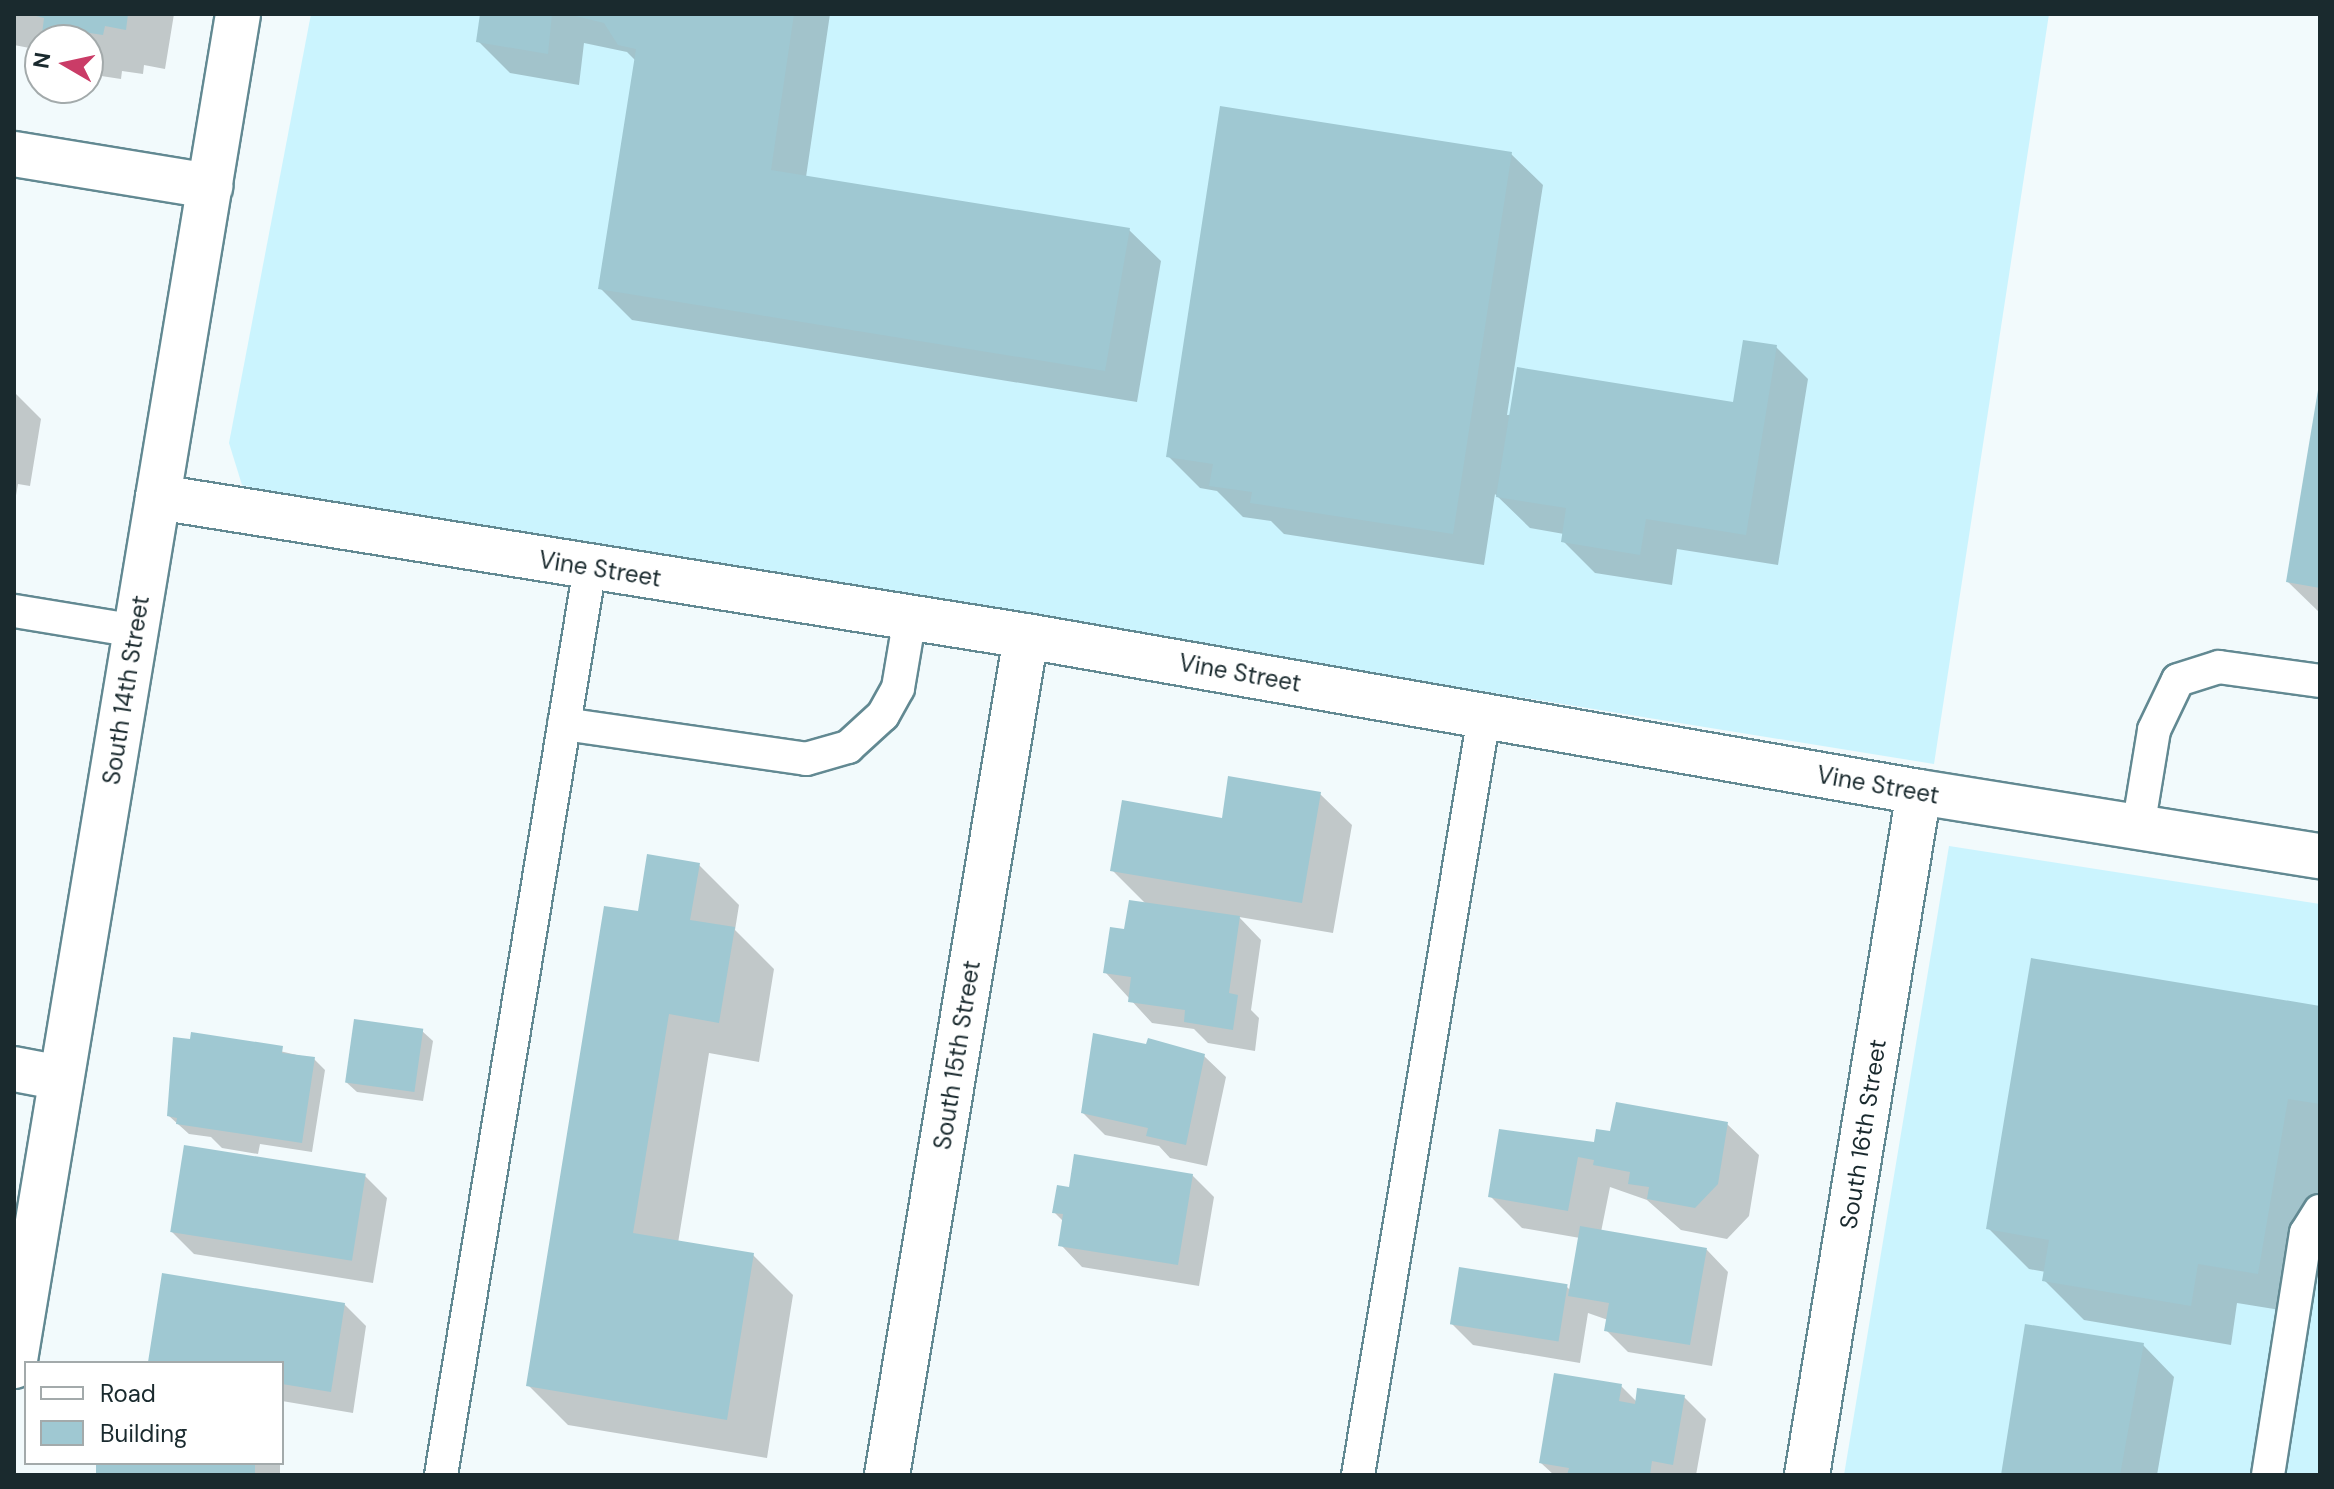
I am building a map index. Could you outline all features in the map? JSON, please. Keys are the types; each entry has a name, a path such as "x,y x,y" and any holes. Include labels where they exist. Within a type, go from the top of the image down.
{"street":[{"name":"South 14th Street","path":"14,1366 238,14"},
{"path":"14,154 210,186"},
{"name":"Vine Street","path":"158,497 1026,636 1919,792 2320,856"},
{"name":"South 15th Street","path":"887,1475 1026,636"},
{"name":"South 16th Street","path":"1807,1475 1919,792"},
{"path":"14,1069 61,1078"}],"lane":[{"path":"441,1475 590,567"},
{"path":"14,611 136,631"},
{"path":"564,724 806,759 848,747 883,715 898,688 910,617"},
{"path":"2138,828 2154,730 2178,680 2219,667 2320,681"},
{"path":"1358,1475 1484,716"},
{"path":"2268,1475 2306,1233 2320,1211"}],"shaded area":[{"path":"311,14 2049,14 1934,764 305,501 242,485 229,443"},
{"path":"1949,846 2320,904 2320,1475 1844,1475"}],"building":[{"path":"29,14 128,14 126,30 105,26 104,30 104,24 43,24 44,18"},
{"path":"480,14 552,14 548,54 476,42"},
{"path":"567,14 794,14 771,170 1130,228 1105,371 598,289 636,49 618,45 604,23"},
{"path":"1220,106 1512,152 1453,534 1250,503 1252,492 1209,486 1213,464 1166,457"},
{"path":"1743,340 1777,345 1746,535 1646,519 1640,555 1561,542 1566,508 1496,497 1517,367 1733,402"},
{"path":"2320,390 2320,588 2286,582"},
{"path":"1228,776 1321,792 1302,903 1110,871 1122,800 1222,818"},
{"path":"647,854 700,863 690,920 735,927 719,1023 669,1014 633,1233 754,1253 727,1420 526,1386 604,906 638,911"},
{"path":"1129,900 1240,916 1229,993 1238,995 1233,1030 1184,1022 1185,1010 1128,1002 1131,977 1103,973 1110,927 1124,929"},
{"path":"2031,958 2320,1006 2320,1104 2288,1099 2258,1274 2198,1264 2191,1306 2042,1281 2049,1240 1986,1229"},
{"path":"354,1019 423,1029 414,1092 345,1082"},
{"path":"191,1032 283,1046 282,1053 315,1057 302,1143 176,1124 177,1118 167,1116 173,1037 190,1039"},
{"path":"1093,1033 1146,1044 1148,1038 1205,1054 1186,1145 1146,1136 1148,1128 1081,1113"},
{"path":"1616,1102 1728,1122 1718,1184 1695,1208 1647,1199 1649,1187 1628,1184 1630,1172 1593,1165 1594,1160 1578,1157 1568,1211 1488,1197 1499,1129 1594,1142 1596,1129 1610,1131"},
{"path":"184,1145 366,1174 352,1261 170,1232"},
{"path":"1074,1154 1193,1174 1178,1265 1058,1246 1063,1214 1052,1213 1057,1185 1069,1187"},
{"path":"1580,1226 1707,1248 1690,1345 1604,1331 1609,1303 1568,1296"},
{"path":"1459,1267 1568,1284 1559,1341 1450,1324"},
{"path":"162,1273 345,1303 331,1392 284,1384 284,1361 148,1361"},
{"path":"2025,1324 2144,1343 2120,1475 2001,1475"},
{"path":"1554,1373 1622,1384 1619,1401 1635,1404 1637,1388 1685,1395 1673,1465 1652,1461 1650,1475 1567,1475 1569,1468 1539,1463"},
{"path":"96,1465 255,1465 255,1475 96,1475"}]}
